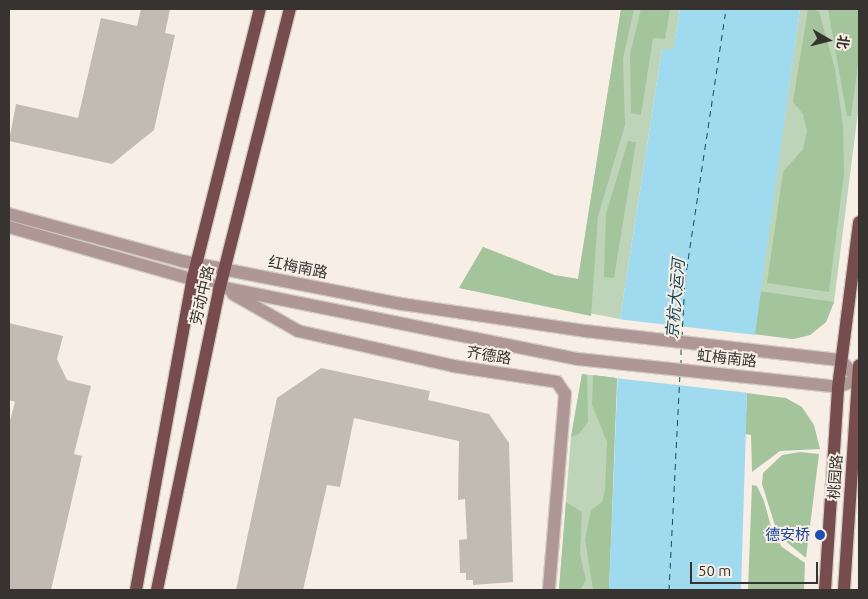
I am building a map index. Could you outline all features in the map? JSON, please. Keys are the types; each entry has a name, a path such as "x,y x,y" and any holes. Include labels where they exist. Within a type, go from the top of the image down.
{"main road":[{"name":"劳动中路","path":"136,590 193,277 260,9"},
{"name":"劳动中路","path":"157,590 224,269 290,9"},
{"path":"825,590 838,387 859,222"},
{"name":"桃园路","path":"844,590 859,365"}],"street":[{"name":"红梅南路","path":"9,214 224,269 402,304 585,330"},
{"path":"9,227 193,277 220,287"},
{"name":"虹梅南路","path":"220,287 578,359 838,387"},
{"name":"齐德路","path":"220,287 298,331 453,366 557,382 565,394 549,590"},
{"name":"虹梅南路","path":"585,330 841,360"},
{"path":"838,387 858,379 841,360"}],"green space":[{"path":"621,9 680,9 673,51 662,49 620,319 459,288 483,247 554,275 578,279"},
{"path":"621,9 634,9 623,59 625,125 598,216 591,316 459,288 483,247 554,275 578,279"},
{"path":"641,9 670,9 665,39 653,38 641,115 631,113 630,54"},
{"path":"800,9 859,9 859,104 834,302 826,322 810,335 793,339 754,334"},
{"path":"808,9 819,11 835,69 843,126 844,174 829,292 767,283 783,172 803,149 807,131 803,114 793,102"},
{"path":"828,9 859,9 859,58 851,116 847,116"},
{"path":"628,141 636,142 614,278 604,277 606,214"},
{"path":"759,291 834,302 826,322 810,335 793,339 754,334"},
{"path":"582,374 617,378 609,590 559,590 571,437"},
{"path":"582,374 587,375 588,422 579,434 571,437"},
{"path":"593,375 617,378 609,590 593,590 585,539 591,510 602,502 605,490 607,442 592,405"},
{"path":"747,393 786,398 802,407 814,425 820,449 780,451 752,472 751,435 745,434"},
{"path":"800,452 819,454 806,558 778,535 762,484 763,473 782,455"},
{"path":"752,485 757,486 764,501 773,534 782,547 805,563 804,590 748,590"},
{"path":"566,502 582,512 580,554 586,580 580,590 559,590"}],"water":[{"name":"京杭大运河","path":"680,9 800,9 747,393 741,590 609,590 620,319 662,49 673,50"}],"pier":[{"path":"617,319 756,335 749,393 615,378"}],"building":[{"path":"141,9 170,9 165,33 175,35 154,130 112,164 9,141 16,104 78,118 101,18 137,26"},
{"path":"9,323 63,336 57,359 67,380 91,386 74,454 82,456 51,590 9,590 9,424 15,402 9,400"},
{"path":"321,368 430,391 428,400 489,414 509,443 513,582 473,585 473,580 466,580 466,573 460,573 459,540 467,539 465,499 458,500 459,441 354,418 340,487 327,485 303,590 236,590 277,398"}],"ferry route":[{"path":"682,337 685,280 726,9"},
{"path":"681,349 681,365"},
{"path":"669,590 680,376"}],"place":[{"name":"德安桥","path":"820,535"}]}
